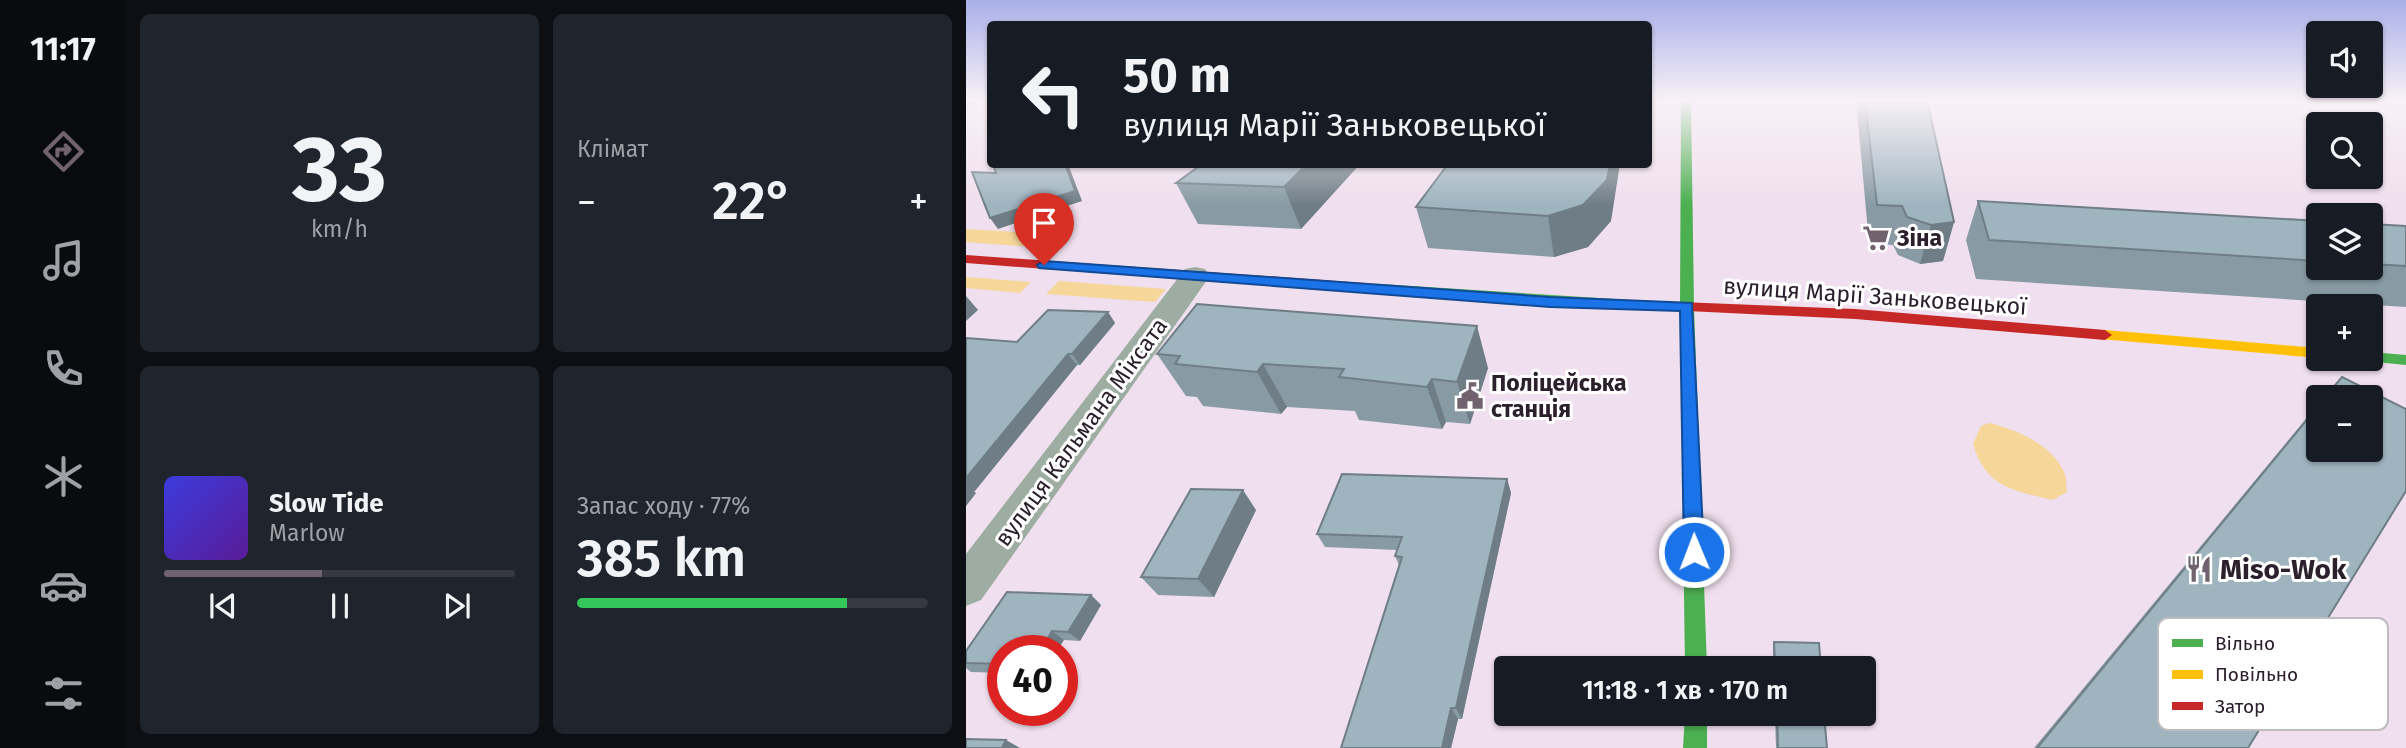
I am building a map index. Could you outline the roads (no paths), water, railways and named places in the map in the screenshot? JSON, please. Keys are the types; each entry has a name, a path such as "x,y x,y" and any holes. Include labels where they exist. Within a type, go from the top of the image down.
{"street":[{"path":"1686,135 1687,307 1696,656"},
{"name":"вулиця Марії Заньковецької","path":"966,259 1550,302 1855,314 2306,352"},
{"name":"вулиця Кальмана Міксата","path":"966,587 1195,276"},
{"path":"2383,359 2406,360"},
{"path":"1695,748 1696,726"}],"place":[{"name":"Зіна","path":"1876,238"},
{"name":"Поліцейська станція","path":"1470,396"},
{"name":"Miso-Wok","path":"2199,569"}]}
